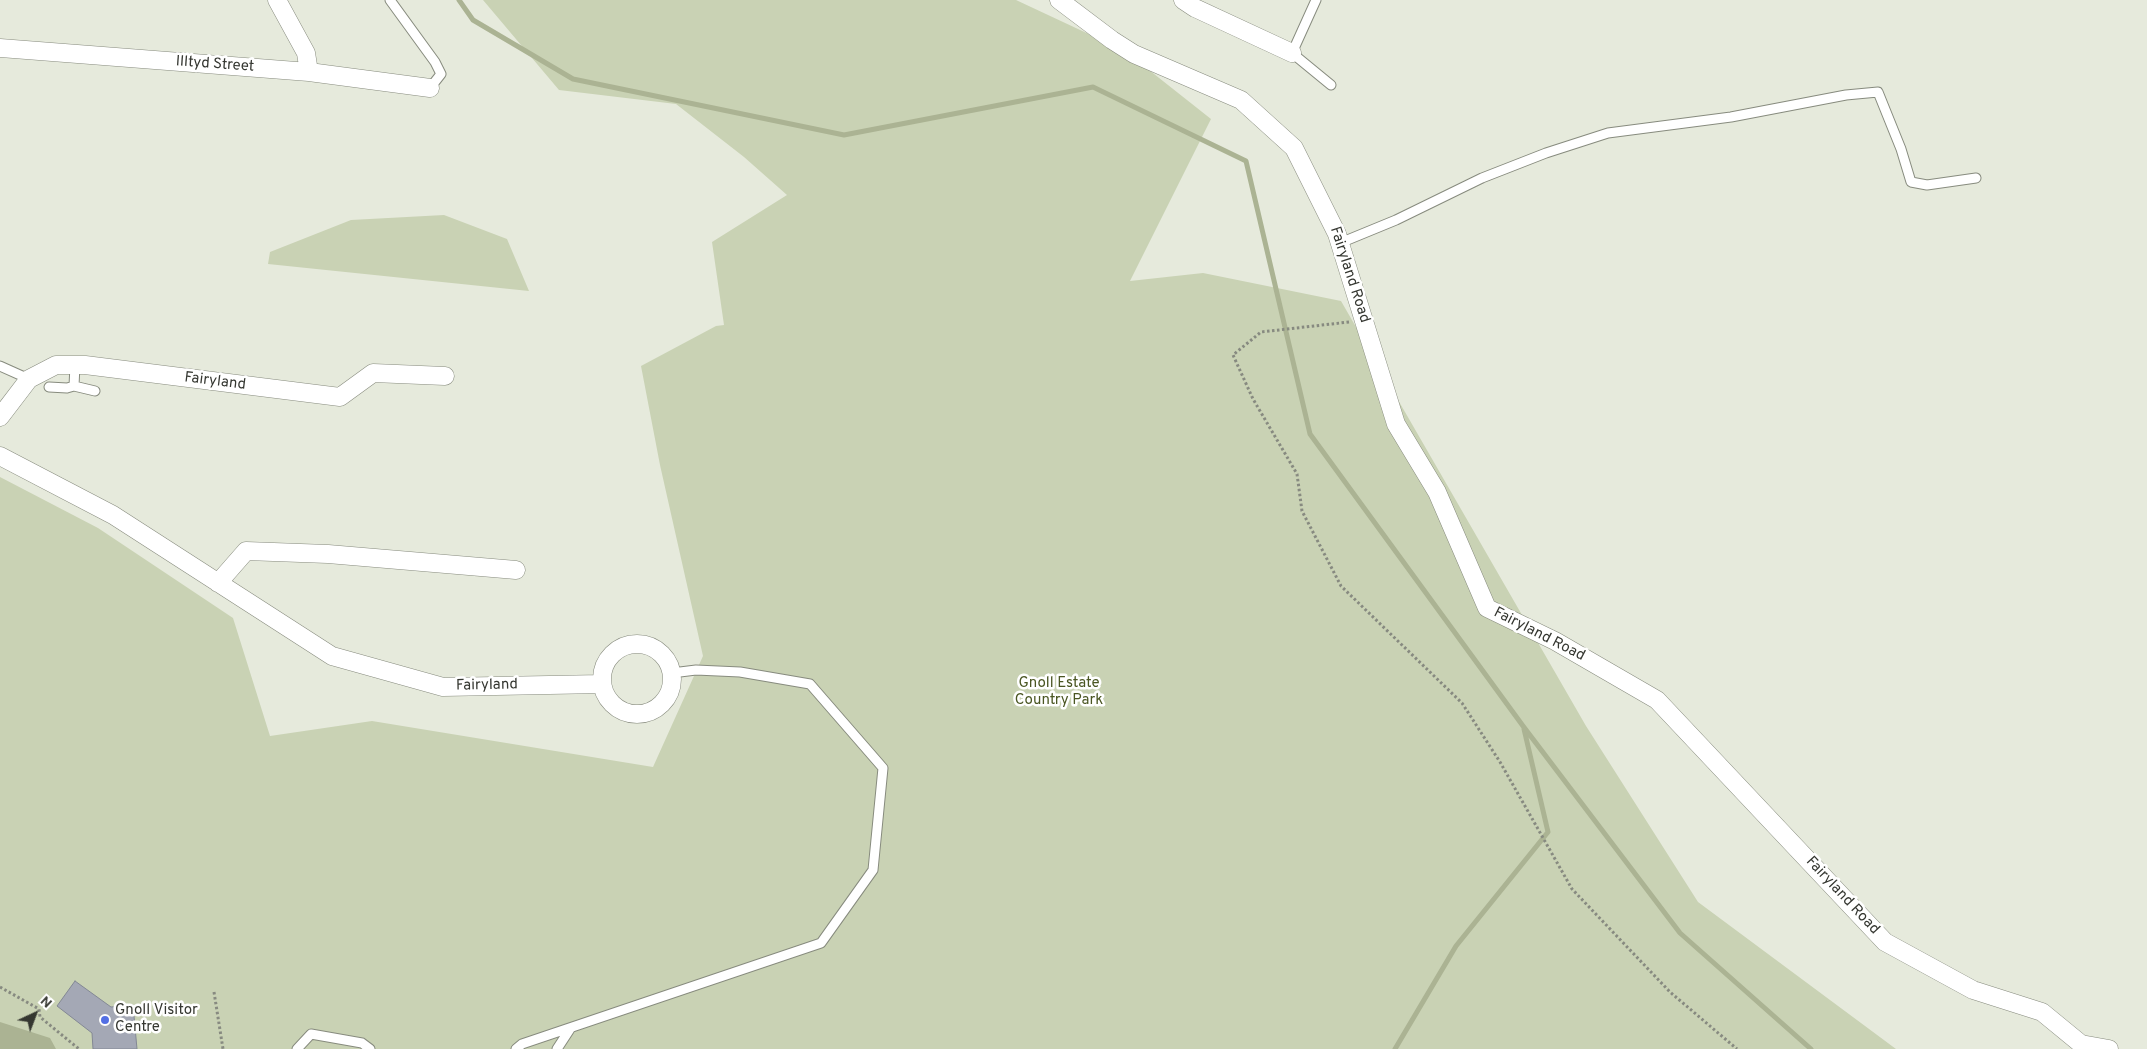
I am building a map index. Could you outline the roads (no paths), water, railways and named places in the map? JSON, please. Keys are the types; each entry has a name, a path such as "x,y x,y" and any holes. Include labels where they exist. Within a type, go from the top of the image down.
{"street":[{"path":"277,0 306,53 309,72"},
{"name":"Fairyland Road","path":"1059,0 1134,54 1241,100 1294,148 1340,243 1396,424 1437,492 1487,608 1555,641 1657,700 1885,942 1973,990 2042,1012 2081,1044 2109,1049"},
{"path":"1182,0 1195,8 1292,53"},
{"name":"Illtyd Street","path":"0,48 309,72 430,88"},
{"name":"Fairyland","path":"0,417 29,379 56,364 340,397 373,373 445,376"},
{"name":"Fairyland","path":"0,456 113,515 332,656 443,687 602,684"},
{"path":"218,583 246,551 328,554 516,570"},
{"path":"640,643 652,647 662,654 670,664 672,685 668,696 660,706 642,714 630,713 618,708 609,700 602,684 607,660 615,651 626,645 640,643"}],"lane":[{"path":"390,0 435,62 441,74 430,88"},
{"path":"1316,0 1292,53 1332,85"},
{"path":"1340,243 1396,220 1482,178 1546,153 1608,133 1731,117 1854,94 1878,92 1901,149 1911,182 1927,185 1976,178"},
{"path":"74,386 75,365"},
{"path":"0,366 29,379"},
{"path":"49,387 67,388 74,386 95,391"},
{"path":"516,1049 522,1044 820,943 873,870 883,768 810,684 740,672 696,670 672,673"},
{"path":"557,1049 570,1029"},
{"path":"297,1049 311,1034 362,1043 370,1049"}],"waterway":[{"path":"459,0 473,20 573,79 844,135 1093,87 1246,161 1310,434 1523,726 1680,933 1811,1049"},
{"path":"1395,1049 1456,946 1548,832 1524,729"}],"place":[{"name":"Gnoll Visitor Centre","path":"105,1020"}],"park label":[{"name":"Gnoll Estate Country Park","path":"1059,692"}]}
